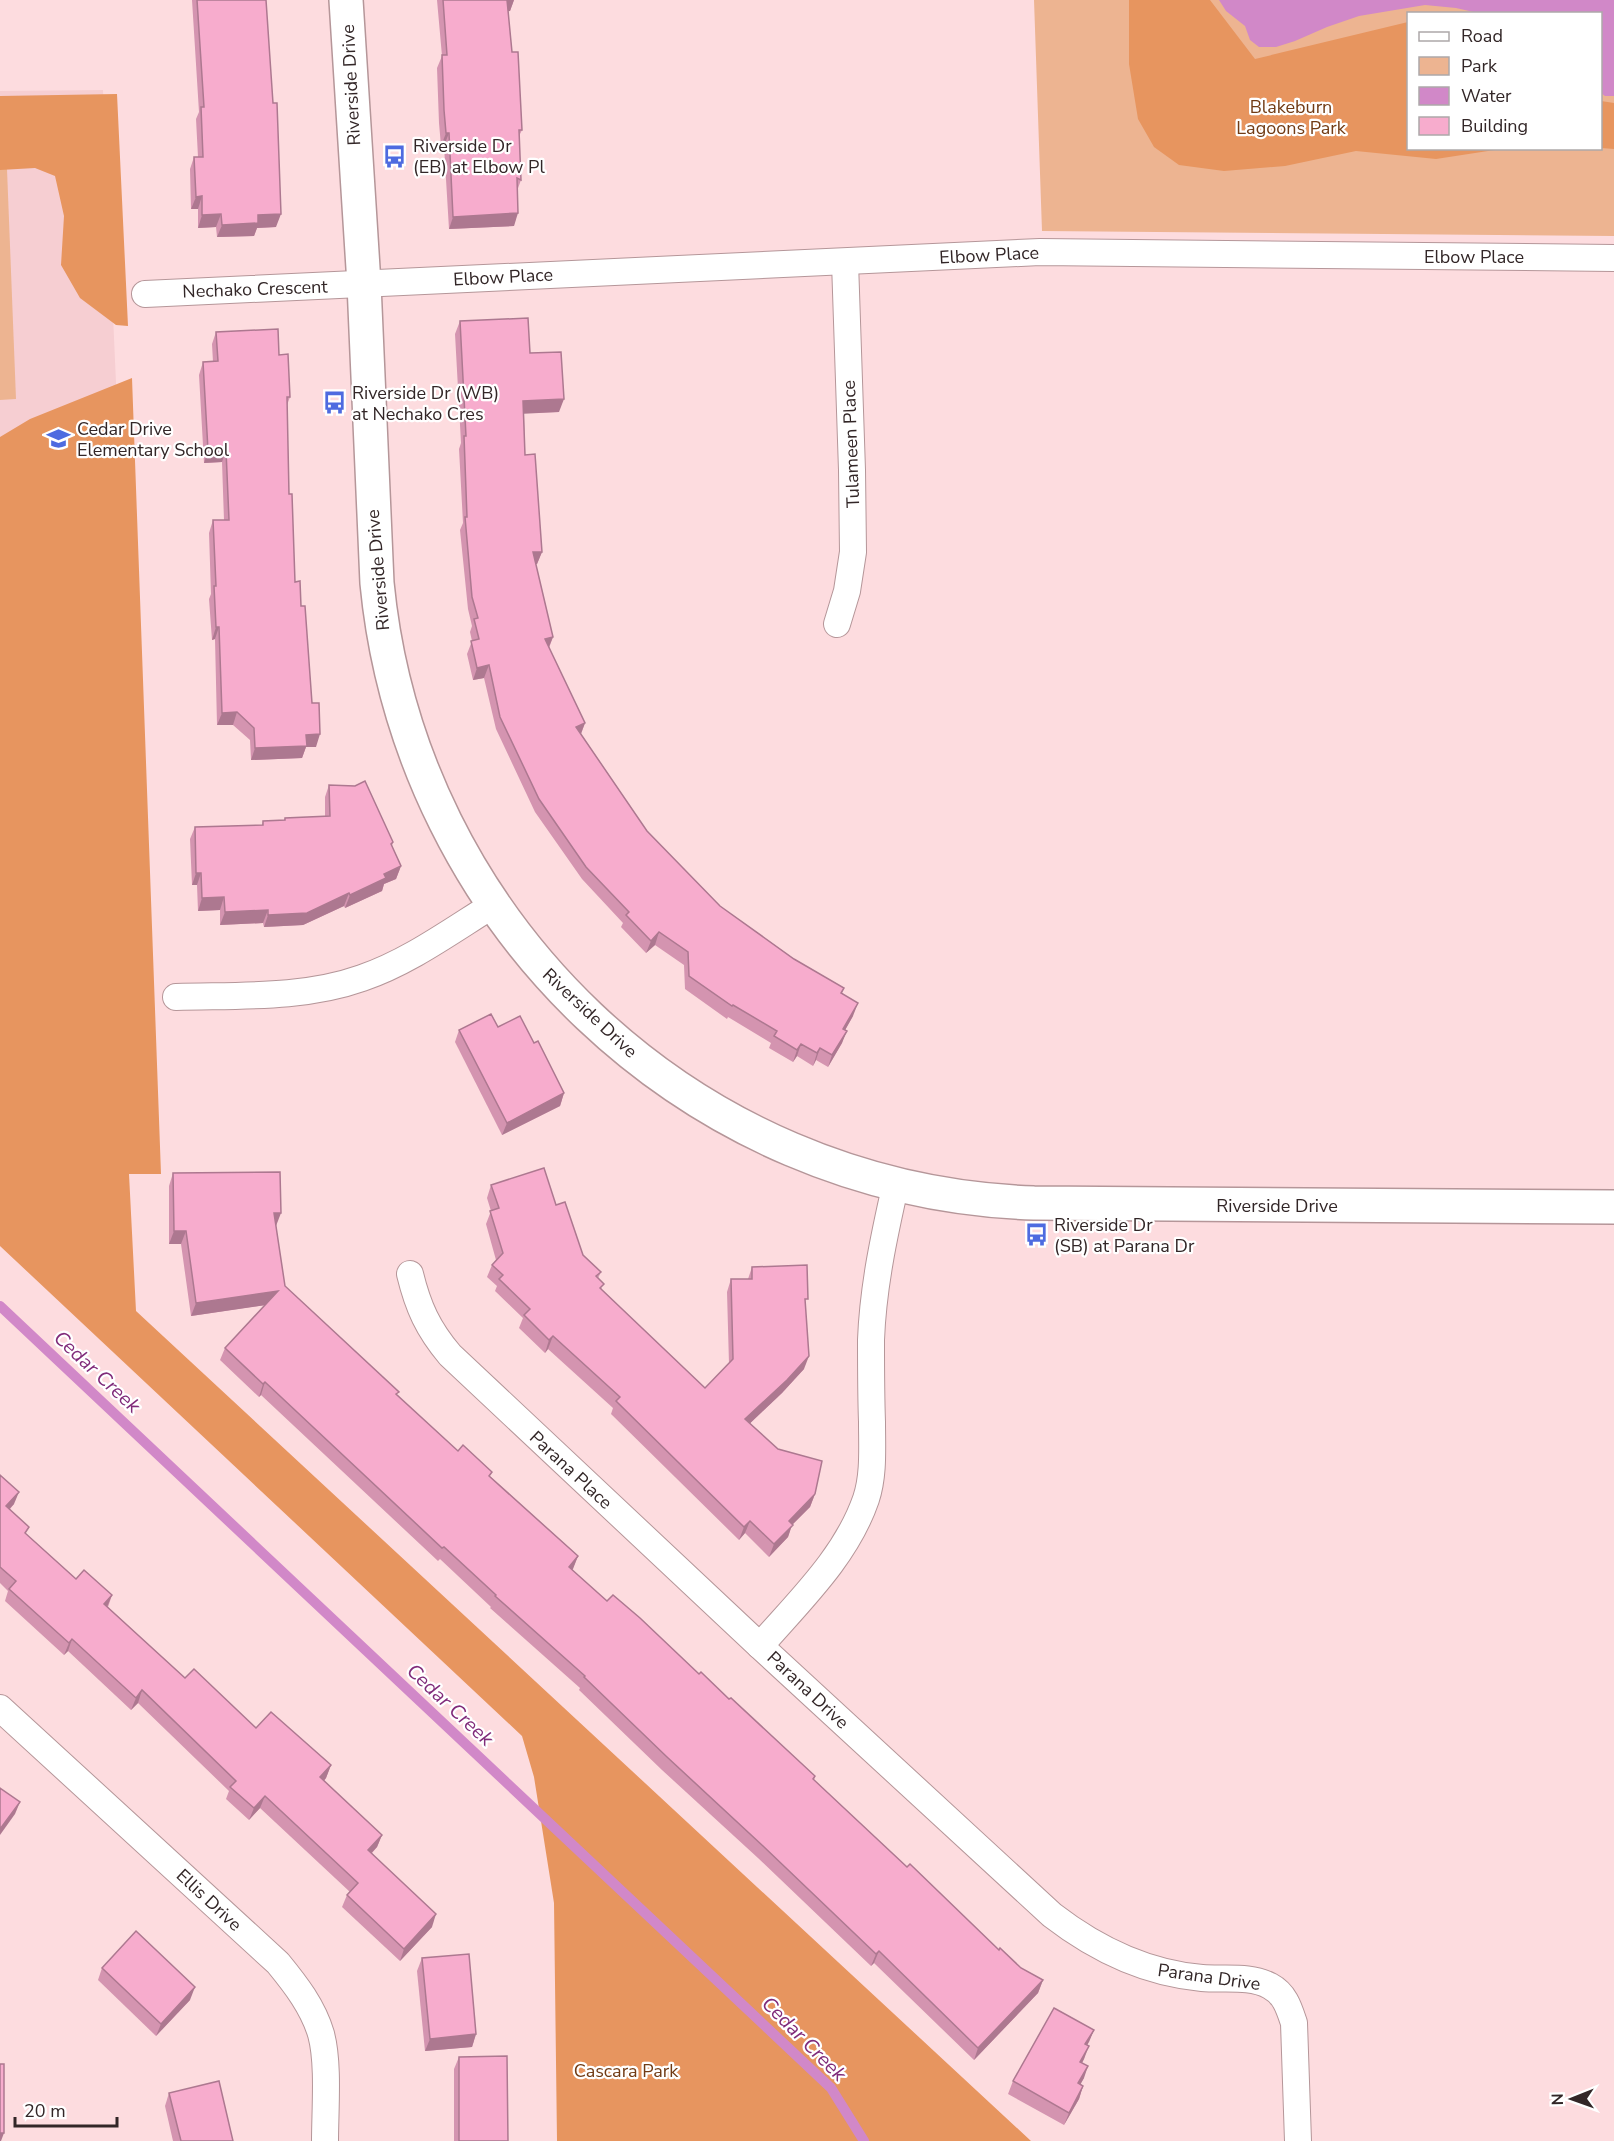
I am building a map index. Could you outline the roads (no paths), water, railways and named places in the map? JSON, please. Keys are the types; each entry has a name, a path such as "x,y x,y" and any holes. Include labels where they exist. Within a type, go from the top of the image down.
{"street":[{"name":"Riverside Drive","path":"346,0 364,284 377,583 381,625 390,667 411,740 428,785 454,839 493,906 542,969 569,997 618,1043 683,1092 732,1121 791,1149 846,1170 968,1198 1026,1203 1614,1207"},
{"name":"Elbow Place","path":"364,284 1040,252 1614,258"},
{"name":"Tulameen Place","path":"837,624 847,591 853,552 853,481 845,262"},
{"name":"Nechako Crescent","path":"145,294 364,284"},
{"path":"176,998 304,991 355,981 381,971 415,953 493,906"},
{"name":"Parana Drive","path":"896,1183 878,1268 873,1304 872,1461 866,1498 854,1528 839,1553 760,1646 1070,1929 1110,1952 1159,1971 1203,1978 1255,1980 1280,1993 1287,2003 1294,2023 1298,2141"},
{"name":"Parana Place","path":"410,1275 420,1310 433,1334 450,1355 760,1646"},
{"name":"Ellis Drive","path":"0,1708 278,1964 300,1991 312,2012 321,2036 325,2065 325,2141"}],"water":[{"path":"1219,0 1614,0 1614,96 1602,94 1602,12 1474,12 1425,5 1359,16 1276,47 1259,47 1250,40 1245,26 1226,11"}],"waterway":[{"name":"Cedar Creek","path":"0,1306 831,2088 864,2141"}],"place":[{"name":"Riverside Dr (EB) at Elbow Pl","path":"395,156"},
{"name":"Riverside Dr (WB) at Nechako Cres","path":"334,403"},
{"name":"Cedar Drive Elementary School","path":"59,439"},
{"name":"Riverside Dr (SB) at Parana Dr","path":"1036,1235"}],"park label":[{"name":"Blakeburn Lagoons Park","path":"1291,117"},
{"name":"Cascara Park","path":"626,2071"}]}
